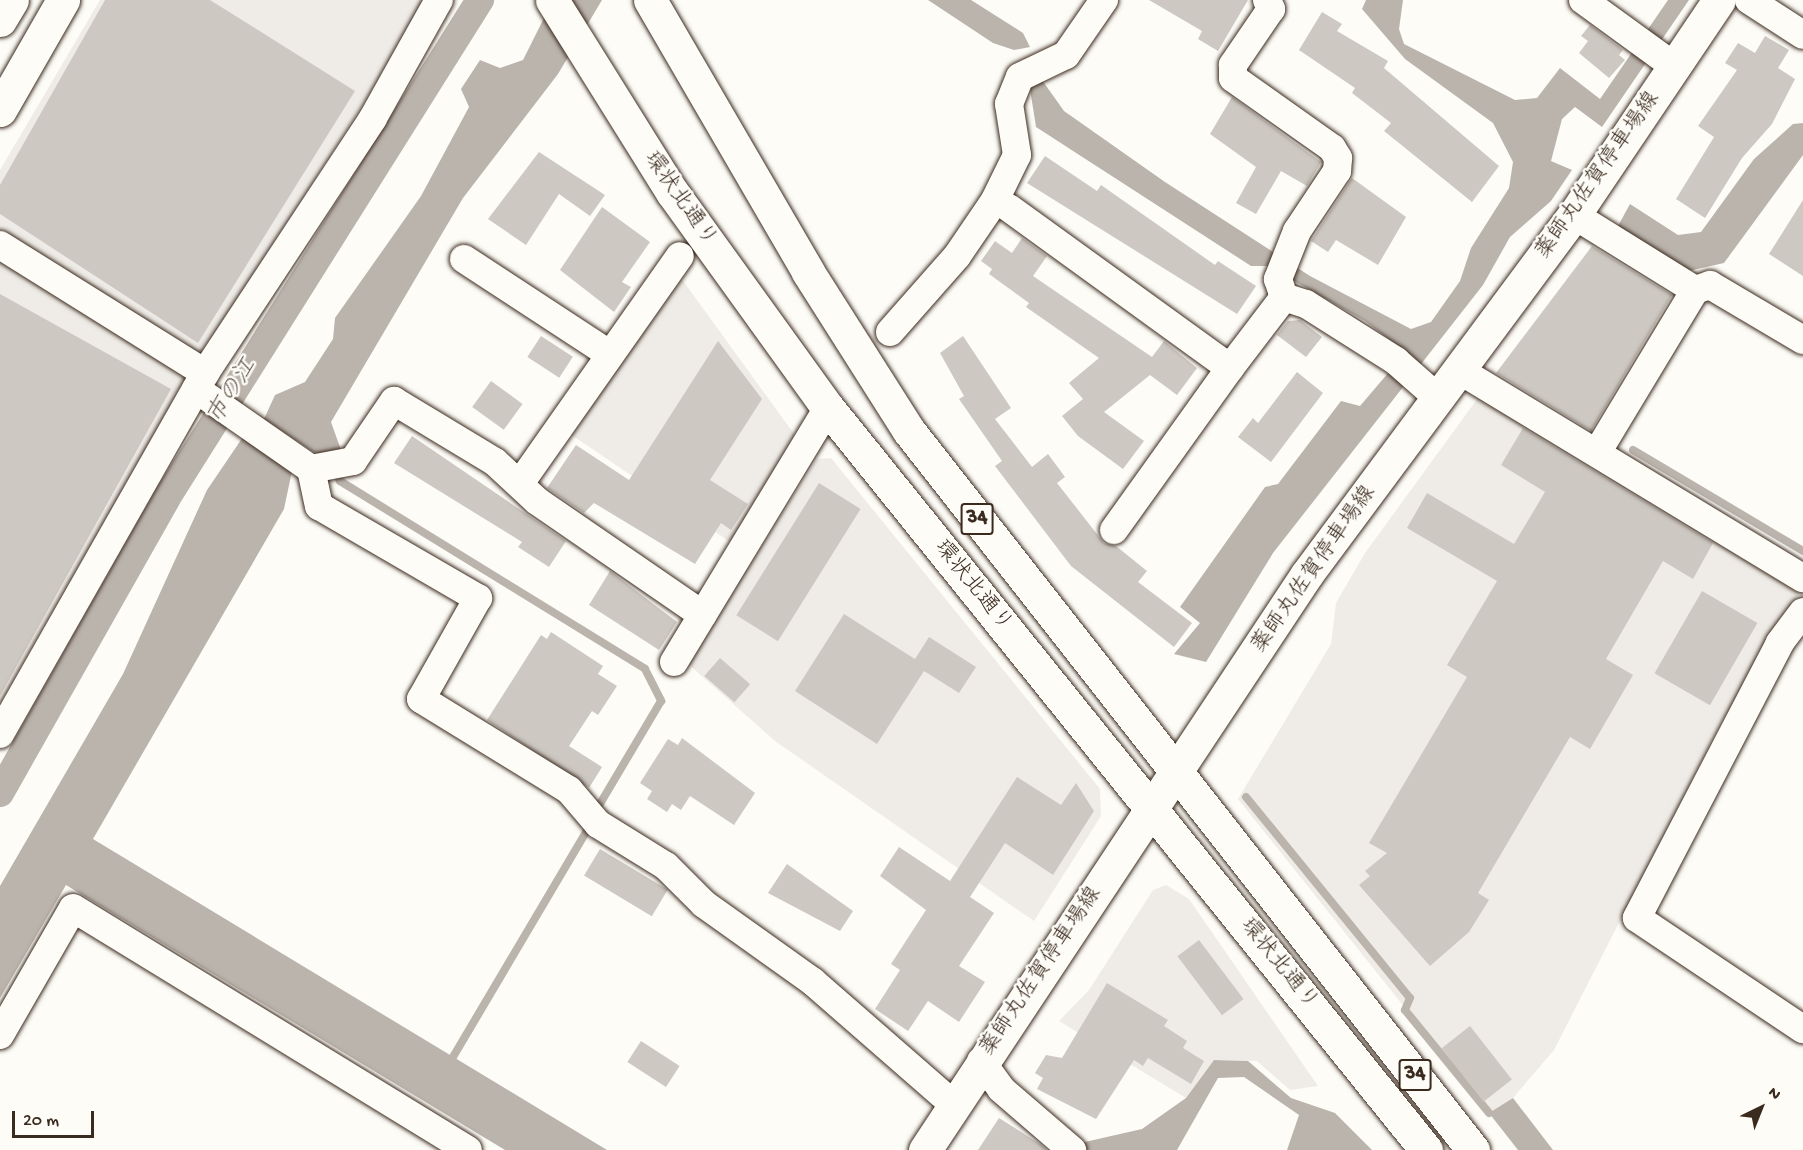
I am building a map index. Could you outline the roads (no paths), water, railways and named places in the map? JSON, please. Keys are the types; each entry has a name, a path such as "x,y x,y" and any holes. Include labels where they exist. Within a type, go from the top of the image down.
{"main road":[{"path":"0,20 12,0"},
{"path":"0,110 63,0"},
{"name":"環状北通り","path":"552,0 672,192 828,408 1326,1023 1426,1150"},
{"name":"環状北通り","path":"650,0 808,272 909,431 1174,772 1473,1150"},
{"name":"薬師丸佐賀停車場線","path":"925,1150 952,1103 1154,812 1174,772 1307,574 1417,379 1459,370 1574,215 1669,62 1719,0"}],"street":[{"path":"0,734 205,388 373,118 439,0"},
{"path":"890,332 957,256 995,200 1017,155 1009,104 1020,77 1066,55 1104,0"},
{"path":"1114,530 1230,368 1281,288 1289,252 1337,171 1338,158 1332,148 1233,78 1233,65 1270,9 1267,0"},
{"path":"1582,0 1669,62"},
{"path":"1749,0 1803,35"},
{"path":"1009,208 1230,368"},
{"path":"1574,215 1695,290"},
{"path":"0,245 205,388 246,424 321,466 353,461 394,401 521,482 537,501 703,615"},
{"path":"521,482 680,256"},
{"path":"464,259 609,354"},
{"path":"1598,451 1695,290 1710,285 1803,340"},
{"path":"1281,288 1417,379"},
{"path":"1459,370 1598,451 1803,578"},
{"path":"674,662 828,408"},
{"path":"321,466 319,506 478,598 421,699 569,790 592,819 666,866 704,904 812,981 952,1103"},
{"path":"1803,612 1780,643 1637,918 1803,1029"},
{"path":"0,1035 73,908 468,1150"},
{"path":"981,1061 1001,1089 1072,1150"}],"waterway":[{"name":"市の江","path":"0,793 166,499 480,0"},
{"path":"1633,450 1803,551"},
{"path":"335,470 340,481 645,669 661,701 595,812"},
{"path":"1246,797 1410,998 1405,1010 1489,1113"},
{"path":"453,1057 591,824"}]}
